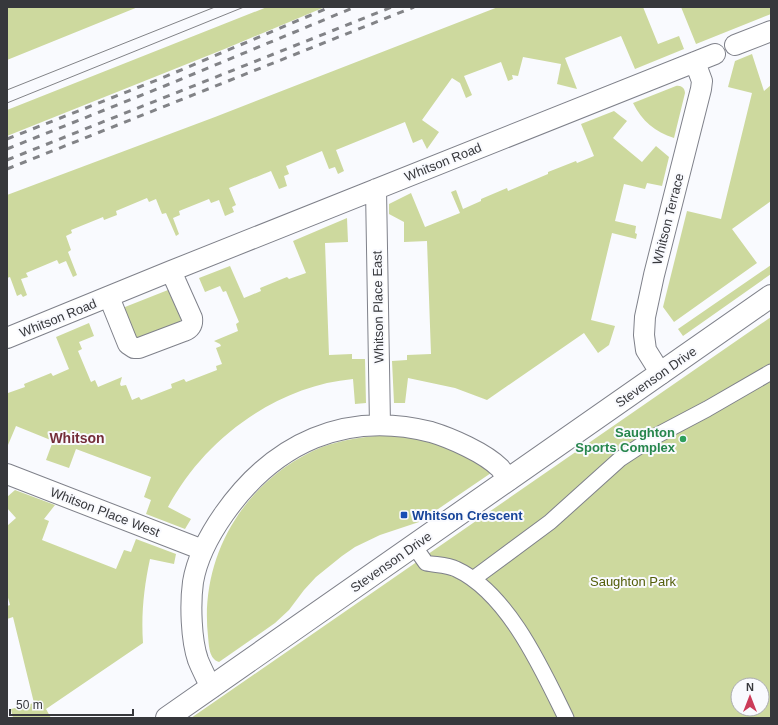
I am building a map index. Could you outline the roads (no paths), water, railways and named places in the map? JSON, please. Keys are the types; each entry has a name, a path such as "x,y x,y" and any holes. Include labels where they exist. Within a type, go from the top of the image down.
{"street":[{"path":"735,45 771,31"},
{"name":"Whitson Road","path":"7,338 715,54"},
{"name":"Whitson Terrace","path":"661,374 646,350 644,335 645,317 701,89 702,81 695,62"},
{"name":"Whitson Place East","path":"376,189 380,425"},
{"name":"Whitson Road","path":"109,297 128,344 134,348 139,348 184,332 191,325 192,318 171,271"},
{"name":"Stevenson Drive","path":"167,718 771,296"},
{"path":"473,579 550,522 620,459 652,438 707,409 771,372"},
{"path":"211,688 199,661 196,650 192,624 193,583 203,550 219,521 231,504 256,476 276,459 297,446 318,436 345,428 380,425 399,426 440,434 460,443 491,460 500,468 509,480"},
{"name":"Whitson Place West","path":"7,474 203,550"},
{"path":"414,546 426,563 455,568 473,579 492,595 508,615 526,643 566,718"}],"tram line":[{"path":"7,90 215,7"},
{"path":"7,103 244,7"}],"railway":[{"path":"7,139 162,78 330,7"},
{"path":"7,149 355,7"},
{"path":"7,160 392,7"},
{"path":"7,169 414,7"}],"place":[{"name":"Saughton Sports Complex","path":"683,439"},
{"name":"Whitson Crescent","path":"404,515"}],"district":[{"name":"Whitson","path":"77,438"}],"park label":[{"name":"Saughton Park","path":"633,581"}]}
